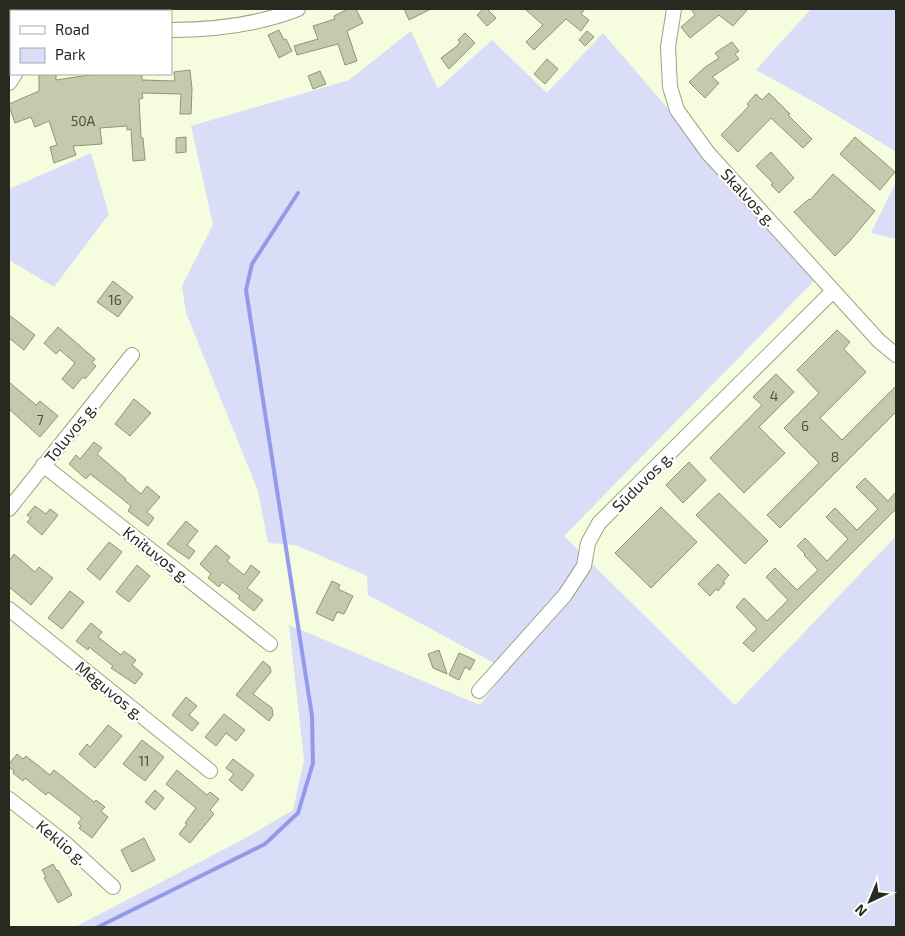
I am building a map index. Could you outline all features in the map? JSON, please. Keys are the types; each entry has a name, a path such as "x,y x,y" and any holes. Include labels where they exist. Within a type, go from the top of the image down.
{"street":[{"path":"172,30 204,30 240,25 264,20 298,9"},
{"name":"Skalvos g.","path":"674,9 668,47 670,87 677,110 708,153 879,341 896,355"},
{"name":"Sūduvos g.","path":"479,691 565,595 584,566 588,544 600,522 834,291"},
{"name":"Toluvos g.","path":"9,509 132,355"},
{"name":"Knituvos g.","path":"44,465 270,644"},
{"name":"Mėguvos g.","path":"9,609 210,770"},
{"name":"Keklio g.","path":"9,799 64,842 113,887"}],"green space":[{"path":"811,9 896,9 896,182 895,151 816,103 756,70"},
{"path":"411,31 438,89 492,40 547,93 603,33 818,277 564,536 735,705 896,536 896,927 75,927 242,840 293,810 304,760 289,625 480,705 507,670 368,595 367,576 296,545 268,543 258,491 186,313 182,286 213,225 191,126 349,80"},
{"path":"91,153 109,214 54,287 9,260 9,189"},
{"path":"896,182 896,239 871,233"}],"building":[{"path":"348,9 356,9 363,23 347,31 357,61 345,65 338,44 297,55 294,46 318,39 313,26 335,19 334,16"},
{"path":"404,9 431,9 409,20"},
{"path":"483,9 487,9 496,18 487,26 477,15"},
{"path":"525,9 585,9 581,14 589,20 581,31 566,19 534,50 526,42 543,25"},
{"path":"691,9 748,9 733,26 719,15 690,38 681,27 695,15"},
{"path":"279,30 292,51 279,58 268,35"},
{"path":"587,31 594,37 585,46 579,40"},
{"path":"465,33 475,43 449,69 441,58 457,46 460,42 458,40"},
{"path":"732,42 739,51 735,54 739,59 712,77 719,83 705,98 689,82 704,68 719,58 715,53"},
{"path":"547,59 558,69 545,84 534,74"},
{"path":"190,70 192,89 191,114 180,114 181,94 142,93 143,98 139,99 141,138 143,138 145,160 133,161 131,129 127,130 127,126 100,128 102,144 73,146 76,155 54,163 50,147 57,145 49,121 35,127 31,117 15,123 9,106 9,104 39,91 39,75 56,75 56,80 89,75 142,75 142,80 175,81 174,72"},
{"path":"320,71 326,84 313,89 308,76"},
{"path":"769,93 812,139 803,148 771,118 738,152 721,135 749,106 747,104 756,94 762,100"},
{"path":"186,137 186,152 176,153 176,138"},
{"path":"855,137 895,172 880,190 840,154"},
{"path":"771,152 794,178 779,193 771,185 773,183 756,166"},
{"path":"833,174 875,211 835,256 794,212 810,200"},
{"path":"113,281 133,297 118,317 97,302"},
{"path":"9,315 35,335 24,350 9,338"},
{"path":"58,327 95,359 92,363 96,366 73,389 62,379 75,363 60,350 56,354 44,343"},
{"path":"837,330 850,342 844,349 866,372 820,418 842,440 896,386 896,412 780,528 767,515 819,463 784,428 819,393 797,370"},
{"path":"776,374 794,392 759,427 785,453 744,493 710,458 762,405 753,397"},
{"path":"9,382 36,405 40,401 58,416 40,437 9,409"},
{"path":"134,399 151,413 130,436 115,424"},
{"path":"94,442 102,448 97,454 141,494 147,486 160,497 147,512 154,518 148,526 128,511 131,506 115,493 90,474 86,479 69,464 76,455 80,459"},
{"path":"689,462 706,480 683,503 666,485"},
{"path":"865,478 888,501 896,492 896,509 753,652 743,643 757,629 736,607 744,598 767,621 788,600 766,577 775,568 797,590 818,570 797,546 805,538 827,561 848,539 826,517 835,508 857,530 878,509 856,487"},
{"path":"719,493 768,541 745,564 696,515"},
{"path":"35,506 46,514 50,509 58,515 42,535 27,522 31,518 27,515"},
{"path":"661,507 697,542 651,588 615,553"},
{"path":"186,521 198,531 187,545 195,551 189,559 167,544"},
{"path":"109,542 122,552 100,580 87,569"},
{"path":"216,545 230,557 227,561 244,575 251,565 260,572 247,588 263,600 254,611 238,598 240,596 222,582 219,587 208,578 211,574 200,564"},
{"path":"14,554 35,572 39,567 53,578 31,605 9,587 9,561"},
{"path":"718,564 729,575 718,591 716,589 710,596 698,584"},
{"path":"137,565 150,576 129,602 116,592"},
{"path":"332,581 340,585 338,589 353,596 344,614 337,612 333,621 316,613"},
{"path":"70,591 84,602 62,629 48,618"},
{"path":"91,623 102,632 98,637 121,655 124,651 136,660 132,665 143,674 135,684 111,668 113,666 89,647 88,650 76,641"},
{"path":"439,650 447,674 433,668 428,654"},
{"path":"459,653 475,660 470,670 465,667 459,680 449,675"},
{"path":"263,661 270,667 271,672 253,694 272,708 273,715 269,721 236,695"},
{"path":"186,697 197,706 189,715 199,723 192,731 172,715"},
{"path":"224,714 245,730 236,741 226,733 216,746 205,737"},
{"path":"108,725 122,736 95,768 79,754 87,744 90,747"},
{"path":"142,740 164,757 145,781 123,764"},
{"path":"17,754 23,759 26,756 50,775 54,770 94,802 96,800 105,807 101,811 108,817 92,838 79,828 81,826 78,823 82,818 48,792 46,795 25,778 23,781 13,773 14,771 9,767 9,764"},
{"path":"233,759 254,775 242,791 229,780 234,774 226,768"},
{"path":"177,770 207,795 210,792 219,799 210,810 214,814 190,843 179,834 196,808 166,784"},
{"path":"155,790 164,798 155,810 145,802"},
{"path":"144,838 155,860 132,872 121,850"},
{"path":"53,864 72,895 58,903 44,878 46,877 42,870"}],"waterway":[{"path":"98,927 265,844 298,813 313,763 312,716 246,290 252,264 298,193"}]}
